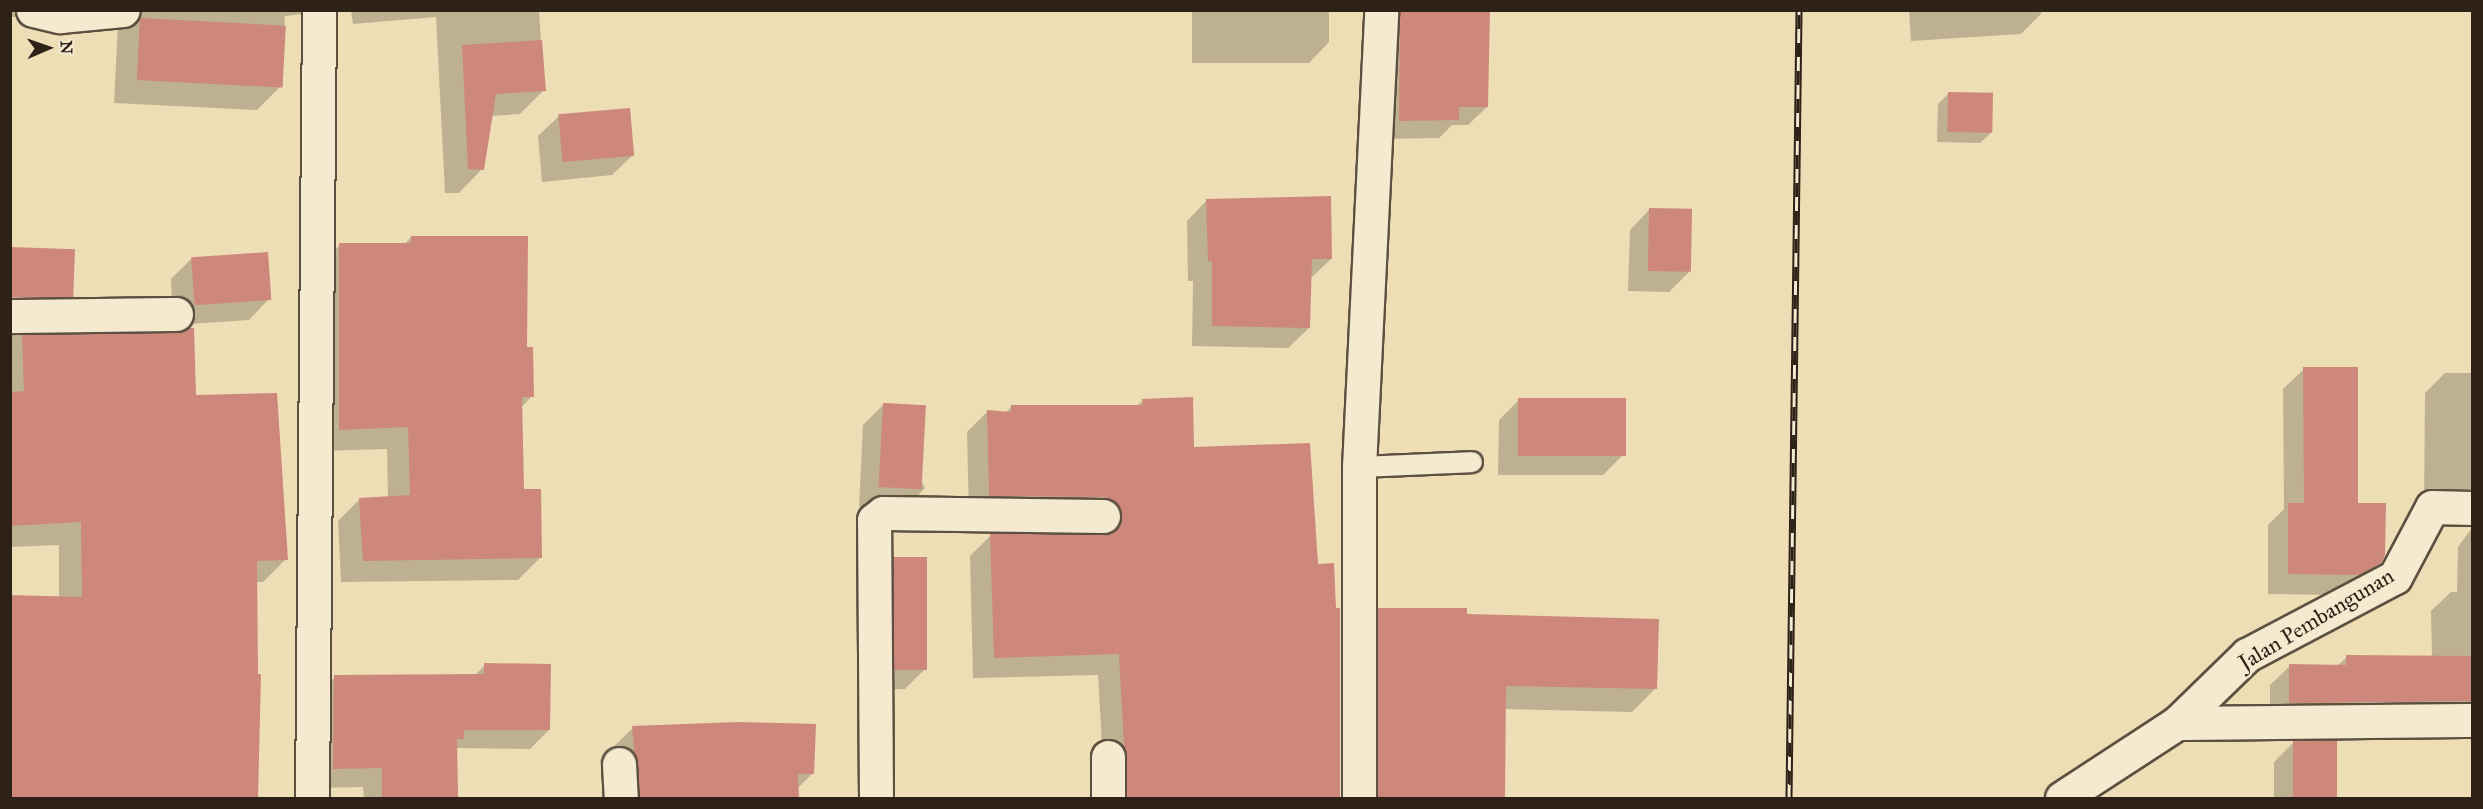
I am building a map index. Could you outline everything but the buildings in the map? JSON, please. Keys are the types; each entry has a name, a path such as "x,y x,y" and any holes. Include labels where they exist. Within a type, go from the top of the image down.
{"street":[{"path":"33,10 60,16 123,10"},
{"path":"312,798 319,10"},
{"path":"1359,798 1359,467 1381,10"},
{"path":"10,316 176,314"},
{"name":"Jalan Pembangunan","path":"2062,798 2176,723 2247,656 2395,577 2432,507 2472,508"},
{"path":"876,798 874,520 883,513 1103,516"},
{"path":"2176,723 2472,720"},
{"path":"1108,757 1108,798"},
{"path":"619,764 621,798"}],"lane":[{"path":"1359,467 1472,462"}],"railway":[{"path":"1789,798 1799,10"}]}
